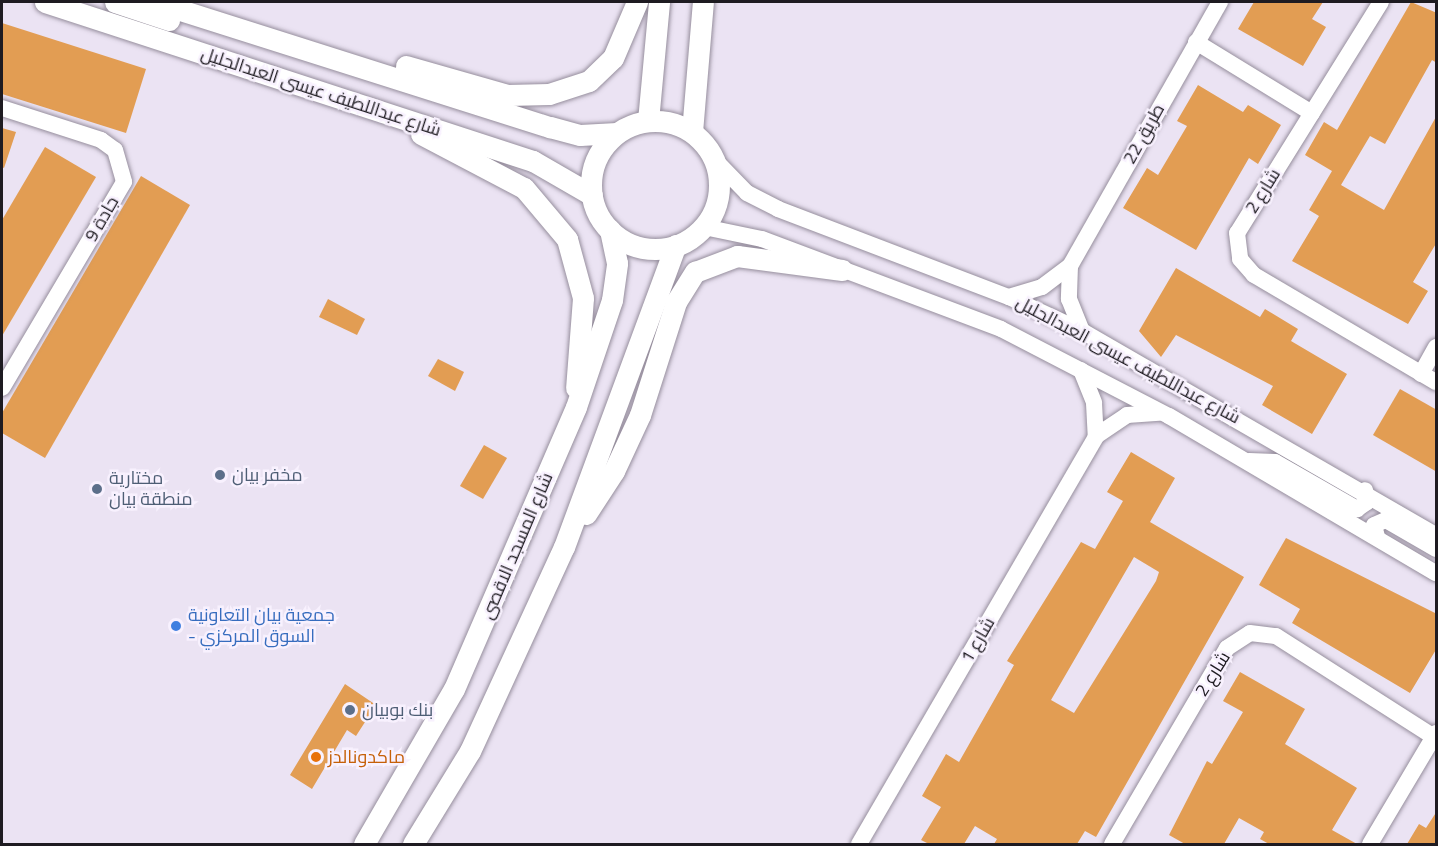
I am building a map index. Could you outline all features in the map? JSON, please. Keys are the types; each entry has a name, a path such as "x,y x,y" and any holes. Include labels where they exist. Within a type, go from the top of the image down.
{"main road":[{"name":"شارع عبداللطيف عيسى العبدالجليل","path":"45,2 73,6 533,161 592,195"},
{"path":"116,2 202,30 234,26"},
{"name":"شارع عبداللطيف عيسى العبدالجليل","path":"155,2 550,127 580,135 617,133"},
{"path":"329,56 400,64 507,95 549,94 589,81 613,58 637,2"},
{"path":"648,121 658,2"},
{"path":"692,132 702,2"},
{"path":"388,113 524,188 567,239 583,298 576,407"},
{"path":"648,121 692,132 715,160 719,195 704,227 676,245 641,247 609,230 592,195 592,172 601,150 617,133 648,121"},
{"name":"شارع المسجد الاقصى","path":"364,844 454,689 576,407 612,300 617,263 609,230"},
{"path":"413,844 470,751 564,547 676,245"},
{"path":"564,547 615,471 640,415 676,302 695,272 737,256 842,270"}],"street":[{"name":"طريق 22","path":"1009,297 1042,287 1070,266 1220,2"},
{"name":"شارع 2","path":"1381,2 1237,233 1240,259 1254,275 1437,382"},
{"path":"1196,42 1312,113"},
{"name":"جادة 9","path":"2,108 101,140 115,150 124,182 2,388"},
{"name":"شارع عبداللطيف عيسى العبدالجليل","path":"715,160 747,193 778,208 1009,297 1082,331 1365,490 1437,535"},
{"name":"شارع عبداللطيف عيسى العبدالجليل","path":"704,227 762,239 1001,329 1168,416 1437,573"},
{"name":"طريق 22","path":"1070,266 1069,298 1082,331"},
{"path":"1421,374 1437,347"},
{"path":"1081,370 1094,403 1096,436"},
{"name":"شارع 1","path":"859,844 1096,436 1127,415 1168,416"},
{"path":"1248,461 1275,462 1357,509 1367,502 1365,490"},
{"path":"1377,537 1374,525 1386,520 1437,549"},
{"name":"شارع 2","path":"1112,844 1227,648 1250,633 1276,636 1435,735 1370,844"}],"building":[{"path":"1254,2 1323,2 1312,19 1326,27 1303,66 1238,29"},
{"path":"1411,2 1437,13 1437,63 1432,60 1385,144 1370,136 1341,185 1384,210 1437,115 1437,242 1413,282 1428,291 1408,324 1292,261 1319,216 1309,210 1332,171 1305,155 1324,122 1337,130"},
{"path":"2,23 146,69 126,133 2,94"},
{"path":"1198,85 1243,112 1248,105 1281,125 1258,164 1249,158 1196,250 1123,208 1147,168 1158,175 1187,126 1177,121"},
{"path":"2,128 16,132 4,168 2,167"},
{"path":"45,147 96,177 2,336 2,220"},
{"path":"141,176 190,205 45,458 2,433 2,413"},
{"path":"1176,268 1260,317 1265,309 1298,329 1291,341 1347,374 1312,434 1262,405 1273,386 1176,335 1161,357 1139,331"},
{"path":"328,299 365,319 357,335 319,317"},
{"path":"438,359 464,372 455,391 428,376"},
{"path":"1400,389 1437,410 1437,472 1373,435"},
{"path":"484,445 507,458 483,499 460,486"},
{"path":"1131,452 1175,478 1150,522 1244,577 1096,837 1085,831 1077,844 994,844 997,839 975,826 964,844 929,844 921,840 941,807 922,796 946,754 959,762 1014,665 1007,661 1081,542 1095,549 1123,501 1107,492","holes":["1134,557 1159,572 1156,581 1074,713 1051,700"]},
{"path":"1286,538 1437,614 1437,648 1410,693 1292,623 1300,609 1259,585"},
{"path":"1240,672 1305,709 1285,744 1357,788 1332,830 1357,844 1269,844 1260,839 1264,832 1239,818 1224,844 1185,844 1169,835 1207,761 1212,764 1243,712 1223,701"},
{"path":"345,684 376,705 356,736 347,730 312,789 290,775"},
{"path":"1437,811 1437,844 1407,844 1419,824 1426,828"}],"place":[{"name":"مخفر بيان","path":"220,475"},
{"name":"مختارية منطقة بيان","path":"97,489"},
{"name":"جمعية بيان التعاونية - السوق المركزي","path":"176,626"},
{"name":"بنك بوبيان","path":"350,710"},
{"name":"ماكدونالدز","path":"316,757"}]}
